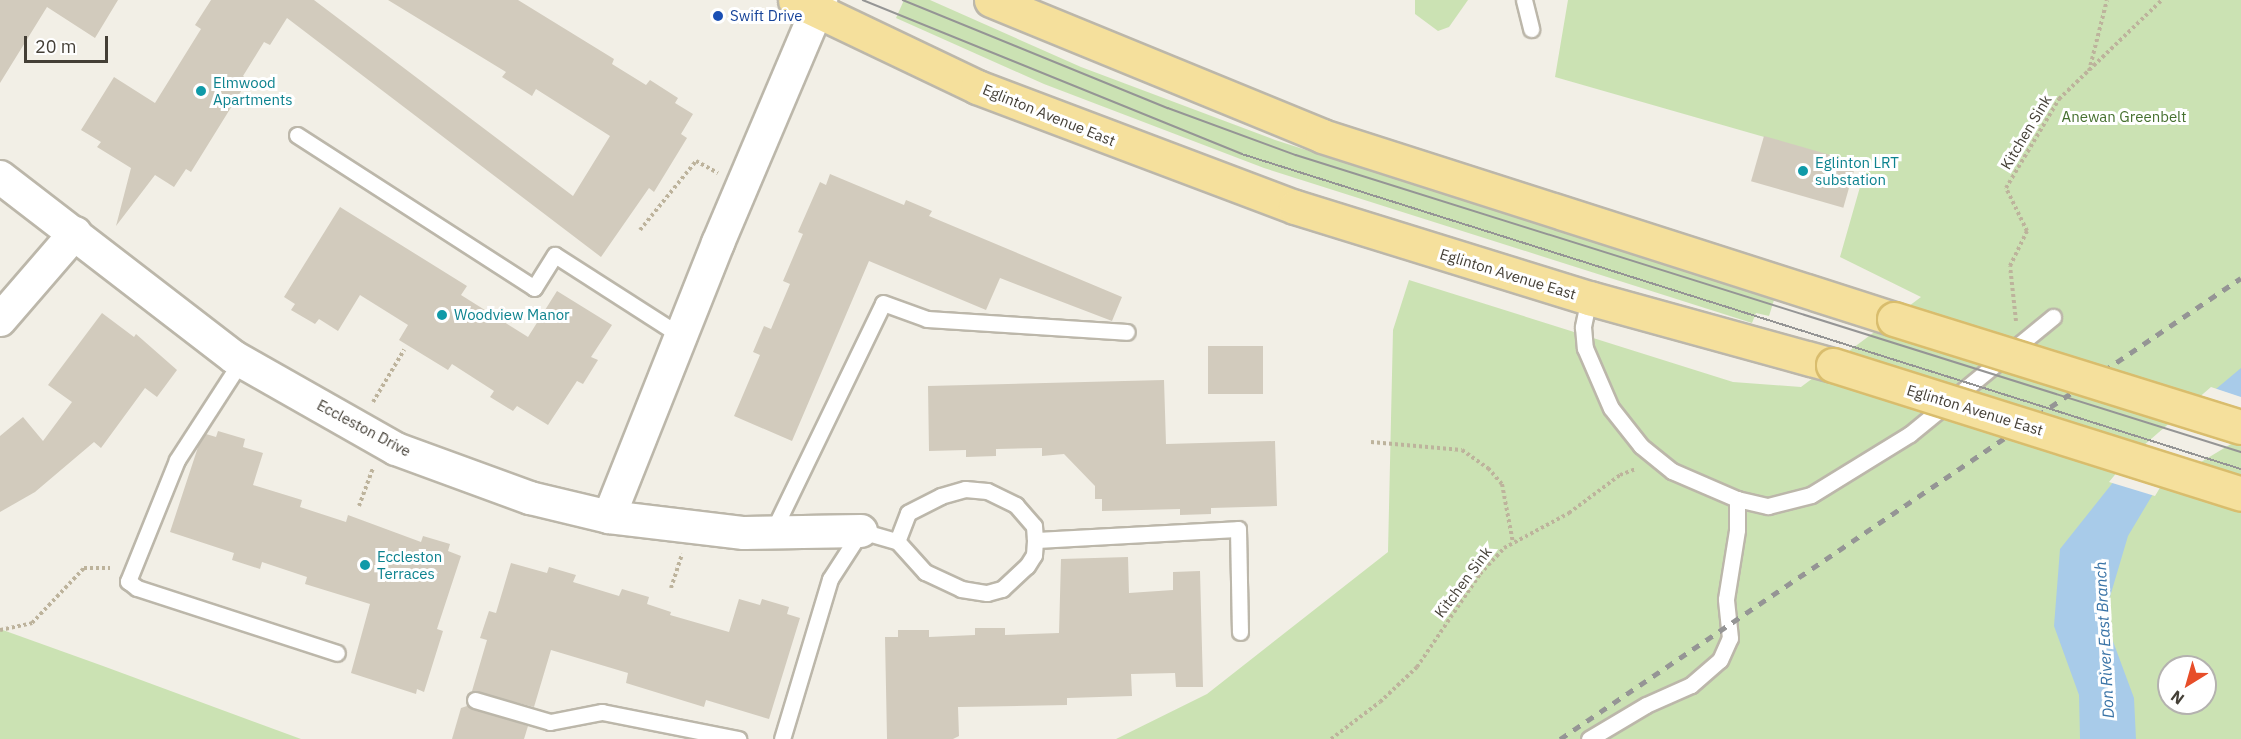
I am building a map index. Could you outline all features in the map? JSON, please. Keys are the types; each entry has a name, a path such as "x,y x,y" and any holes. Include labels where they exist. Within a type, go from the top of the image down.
{"main road":[{"path":"991,0 1322,136 1894,320 2241,427"},
{"name":"Eglinton Avenue East","path":"811,4 977,87 1137,150 1295,207 1589,298 1833,365 2241,494"}],"street":[{"path":"609,517 811,4"},
{"name":"Eccleston Drive","path":"0,177 241,361 382,441 530,498 609,517 744,533 861,531"},
{"path":"0,320 75,233"}],"lane":[{"path":"1524,0 1531,29"},
{"path":"297,135 534,288 555,255 681,336"},
{"path":"1589,298 1583,327 1585,348 1611,408 1641,446 1672,471 1737,499 1768,506 1811,495 1910,434 2024,344 2053,317"},
{"path":"772,533 883,303 927,319 1127,332"},
{"path":"241,361 177,460 128,581 137,588 337,653"},
{"path":"782,739 830,579 861,531 897,541 925,572 961,590 987,593 1002,589 1027,566 1034,555 1035,540 1034,526 1016,505 987,491 965,489 941,496 908,513 897,541"},
{"path":"1589,739 1646,705 1691,685 1720,660 1730,638 1726,599 1737,530 1737,499"},
{"path":"1035,540 1238,529 1240,632"},
{"path":"475,700 550,722 602,712 738,739"}],"path":[{"path":"2089,72 2107,0"},
{"name":"Kitchen Sink","path":"2024,344 2017,326 2010,266 2027,231 2006,188 2059,99 2162,0"},
{"path":"640,230 696,161 723,176"},
{"path":"369,408 404,350"},
{"path":"358,506 382,441"},
{"path":"1371,442 1462,450 1488,468 1502,484 1513,543"},
{"name":"Kitchen Sink","path":"1331,739 1380,702 1417,666 1480,574 1513,543 1569,513 1620,475 1642,466 1672,471"},
{"path":"0,630 32,623 84,568 132,567"}],"green space":[{"path":"904,0 930,0 1081,67 1275,140 1774,300 1769,316 1756,313 1752,323 1264,168 1044,84 896,18"},
{"path":"1415,0 1468,0 1449,27 1438,31 1415,14"},
{"name":"Anewan Greenbelt","path":"1568,0 2241,0 2241,739 1116,739 1207,694 1388,552 1393,330 1409,280 1733,382 1801,387 1921,297 1840,257 1866,166 1555,77"},
{"path":"0,629 103,666 301,739 0,739"}],"water":[{"name":"Don River East Branch","path":"2241,368 2241,434 2159,484 2128,536 2104,617 2134,698 2136,739 2080,739 2079,695 2054,626 2060,549 2130,461"}],"pier":[{"path":"2211,387 2241,397 2241,438 2161,486 2155,496 2109,482 2128,459"}],"building":[{"path":"0,0 118,0 95,38 47,7 0,83"},
{"path":"211,0 314,0 573,196 610,136 536,89 532,96 502,77 506,72 388,0 518,0 614,59 612,64 646,85 650,80 678,98 675,103 693,114 681,134 687,138 654,192 649,188 601,257 287,18 270,45 264,42 243,76 248,80 191,172 186,169 174,187 155,175 116,226 131,168 97,147 101,142 81,130 114,77 155,103 201,29 195,25"},
{"name":"Eglinton LRT substation","path":"1764,136 1856,162 1843,208 1751,181"},
{"path":"830,174 904,205 906,200 932,211 929,216 1122,297 1112,321 1000,278 986,310 869,261 792,441 734,416 760,355 753,352 764,326 771,329 790,284 783,281 803,234 798,232 820,182 826,185"},
{"name":"Woodview Manor","path":"340,207 467,286 461,295 528,337 557,291 612,325 591,357 598,360 583,384 577,381 548,425 517,406 513,411 490,397 494,391 452,364 448,370 399,340 408,325 360,295 338,331 319,319 315,324 291,310 295,304 284,297"},
{"path":"102,313 134,337 136,334 177,370 157,397 145,388 101,448 94,442 35,492 0,512 0,436 23,417 43,441 72,402 48,385"},
{"path":"1208,346 1263,346 1263,394 1208,394"},
{"path":"1164,380 1166,444 1275,441 1277,506 1211,508 1211,514 1180,515 1180,509 1102,511 1102,499 1095,499 1095,486 1064,454 1042,456 1042,448 996,449 996,456 966,457 966,450 929,451 928,386"},
{"name":"Eccleston Terraces","path":"218,431 245,439 243,447 263,453 253,485 302,500 300,507 346,522 348,515 421,542 423,536 450,544 448,551 461,556 437,629 443,631 424,692 417,689 416,694 351,673 370,604 305,584 307,577 262,562 260,569 232,560 234,553 170,532 199,444 206,434 216,437"},
{"path":"1128,557 1129,593 1173,590 1173,572 1200,571 1203,687 1176,687 1175,673 1131,674 1132,696 1067,698 1067,705 958,707 959,736 953,739 887,739 885,637 898,637 898,630 929,630 929,637 975,635 975,628 1005,628 1005,635 1059,633 1061,559"},
{"path":"511,563 547,573 549,567 576,575 573,582 619,596 622,589 649,597 647,604 671,612 670,615 729,632 739,599 760,605 762,599 789,607 787,614 800,618 769,719 706,700 704,707 626,683 628,673 551,650 534,707 472,691 487,640 480,638 489,611 496,613"},
{"path":"467,706 528,726 524,739 452,739 461,708"}],"tram line":[{"path":"863,0 1242,154 2241,469"},
{"path":"903,0 1168,108 1296,155 2241,452"}],"railway":[{"path":"1560,739 2241,278"}],"place":[{"name":"Swift Drive","path":"718,16"},
{"name":"Elmwood Apartments","path":"201,91"},
{"name":"Eglinton LRT substation","path":"1803,171"},
{"name":"Woodview Manor","path":"442,315"},
{"name":"Eccleston Terraces","path":"365,565"}]}
